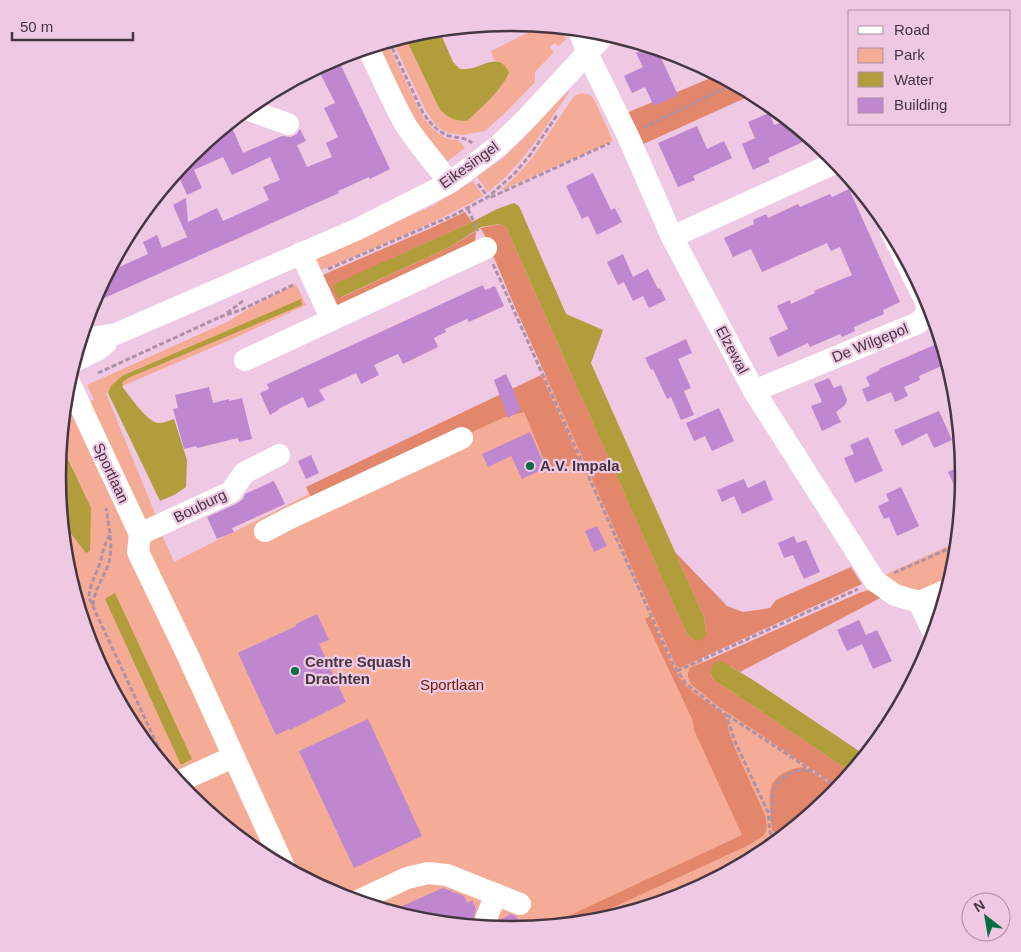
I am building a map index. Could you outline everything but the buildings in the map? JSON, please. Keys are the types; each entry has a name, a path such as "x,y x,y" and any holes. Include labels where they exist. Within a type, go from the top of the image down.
{"street":[{"name":"Elzewal","path":"582,37 672,237 754,391 876,581 895,595 918,602"},
{"name":"Eikesingel","path":"87,340 116,334 358,229 449,183 498,146 526,119 599,40"},
{"path":"371,54 407,126 449,183"},
{"path":"255,112 288,124"},
{"path":"672,237 829,166"},
{"path":"245,360 332,320 483,241"},
{"path":"301,253 332,320"},
{"name":"De Wilgepol","path":"754,391 918,323 925,316"},
{"name":"Eikesingel","path":"82,358 97,350 116,334"},
{"name":"Sportlaan","path":"74,392 140,534 138,552 279,855"},
{"path":"265,531 462,438"},
{"name":"Bouburg","path":"140,534 231,492 244,473 279,456"},
{"path":"930,625 918,602 939,593"},
{"path":"185,779 233,757"},
{"path":"368,897 407,878 428,873 447,875 520,904"},
{"path":"486,918 496,894"}],"path":[{"path":"392,47 429,121 447,136 467,139 474,146"},
{"path":"97,373 220,317 241,310 311,276 468,209 488,198 628,136 727,88"},
{"path":"488,198 515,173 530,155 562,109"},
{"path":"468,169 488,198"},
{"path":"468,209 677,671 686,684 726,714 832,783"},
{"path":"93,606 94,598 108,565 111,552 110,535 105,542 101,559 89,590 89,598 158,747"},
{"path":"677,671 949,549"},
{"path":"726,714 736,744 768,812 771,836"},
{"path":"770,832 772,799 780,781 795,771 805,769 814,771"}],"green space":[{"path":"530,32 564,34 566,39 559,46 554,43 550,47 554,52 535,72 535,82 506,112 485,131 463,135 448,133 436,125 426,111 395,46 408,43 439,108 452,118 467,121 485,105 508,74 503,65 494,60 491,51"},
{"path":"390,48 424,119 436,132 446,138 458,140 465,148 444,164 426,143 377,52"},
{"path":"568,91 523,158 488,192 477,177 503,158 521,141"},
{"path":"582,93 590,95 594,99 613,141 502,190 533,157 574,96"},
{"path":"473,181 483,196 422,227 317,272 312,260 432,206"},
{"name":"Sportlaan","path":"296,284 306,305 106,393 156,516 154,517 174,562 568,364 687,634 713,679 846,768 804,810 781,829 758,846 707,875 681,887 626,906 569,917 540,920 481,920 452,917 395,906 340,887 314,875 263,846 240,829 217,810 176,769 141,723 112,673 89,619 74,563 70,532 86,553 73,468 67,455 72,404 74,409 94,400 87,385 227,322"},
{"path":"949,545 942,584 929,589 901,588 882,576"}],"shaded area":[{"path":"710,78 745,98 639,146 624,114"},
{"path":"465,212 472,222 404,253 340,298 450,247 476,231 475,241 340,309 318,277 429,229"},
{"path":"500,224 506,227 687,634 693,639 706,634 704,617 675,552 727,606 743,612 770,608 776,600 851,567 862,584 680,668 676,666 480,228"},
{"path":"541,375 580,461 550,474 524,412 505,417 314,504 306,487"},
{"path":"868,590 882,597 740,672 730,666 711,675 713,679 846,768 832,782 718,706 692,685 688,678 688,672 690,668"},
{"path":"650,616 669,659 686,686 724,714 736,751 765,815 766,831 761,837 747,846 608,910 566,917 742,835 694,730 693,721 645,619"},
{"path":"804,767 830,784 804,810 776,833 772,831 771,789 774,781 780,775 790,770"}],"water":[{"path":"442,37 453,62 460,69 473,68 489,62 498,62 506,67 509,73 496,93 467,121 452,118 439,108 408,43"},
{"path":"514,203 519,206 566,314 603,330 591,363 704,617 706,634 703,639 698,641 687,634 506,227 500,224 481,227 450,247 339,298 333,287 335,284 497,209"},
{"path":"301,299 302,305 128,378 122,383 123,388 139,408 153,421 160,423 174,419 187,460 186,487 160,501 108,393 111,386 122,376"},
{"path":"67,456 91,508 90,551 86,553 70,532 67,505"},
{"path":"115,593 192,759 181,765 105,599"},
{"path":"721,661 753,680 859,751 846,768 713,679 711,673 714,663"}],"place":[{"name":"A.V. Impala","path":"530,466"},
{"name":"Centre Squash Drachten","path":"295,671"}]}
